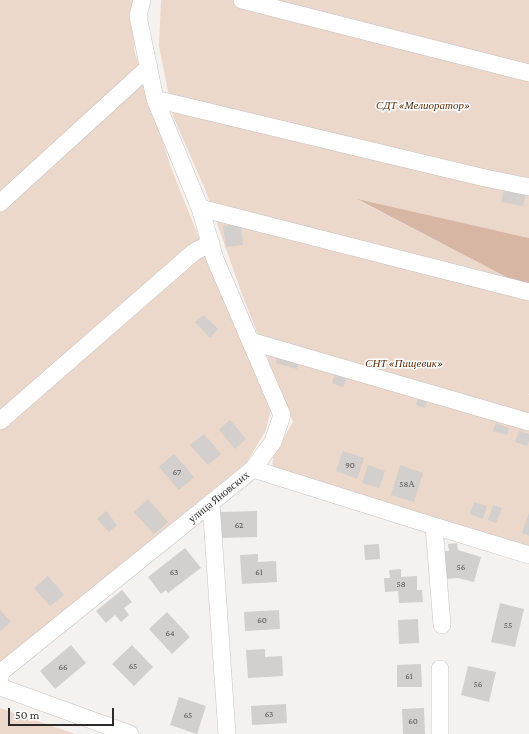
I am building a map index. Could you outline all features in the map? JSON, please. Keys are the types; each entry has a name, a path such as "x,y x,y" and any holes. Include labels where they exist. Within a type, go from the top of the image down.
{"street":[{"path":"142,0 138,16 155,99 200,208 216,259 282,415 273,442 253,469"},
{"path":"242,0 529,73"},
{"path":"0,203 149,67"},
{"path":"155,99 485,178 529,187"},
{"path":"200,208 529,292"},
{"path":"0,421 194,252 211,243"},
{"path":"250,341 529,422"},
{"name":"улица Яновских","path":"0,678 1,672 253,469 529,555"},
{"path":"211,503 227,734"},
{"path":"434,526 442,625"},
{"path":"440,669 440,734"},
{"path":"0,687 130,734"}],"green space":[{"path":"0,0 138,0 134,50 171,168 207,258 271,409 266,430 247,462 0,662"},
{"path":"161,0 529,0 529,238 358,200 529,289 529,546 272,471 273,457 293,422 243,297 205,189 173,116 159,46"},
{"path":"0,708 75,734 0,734"}],"shaded area":[{"path":"357,199 529,238 529,289"}],"building":[{"path":"516,187 527,190 523,206 501,202 504,191 515,193"},
{"path":"241,224 243,245 226,247 223,226"},
{"path":"204,315 218,329 210,338 195,322"},
{"path":"278,353 299,359 297,369 276,363"},
{"path":"336,370 348,374 343,387 332,383"},
{"path":"419,396 428,399 425,408 416,405"},
{"path":"230,420 246,439 235,449 219,430"},
{"path":"496,423 509,428 507,435 493,431"},
{"path":"519,431 529,434 527,446 515,442"},
{"path":"204,434 221,454 208,465 190,445"},
{"path":"343,451 364,458 357,479 336,471"},
{"path":"174,454 194,477 179,490 159,467"},
{"path":"368,465 385,471 379,488 362,483"},
{"path":"400,465 423,473 414,502 391,495"},
{"path":"148,499 168,522 154,534 134,512"},
{"path":"474,502 487,506 483,519 470,514"},
{"path":"493,505 502,508 496,523 488,520"},
{"path":"106,511 117,525 109,532 97,519"},
{"path":"257,511 257,537 220,538 220,512"},
{"path":"529,513 529,536 522,533"},
{"path":"457,543 458,550 481,557 474,582 458,578 444,579 442,551 449,551 448,544"},
{"path":"379,544 380,559 365,560 364,545"},
{"path":"185,548 201,568 168,593 166,590 161,594 148,577"},
{"path":"258,554 258,562 276,561 277,582 242,584 240,555"},
{"path":"401,569 401,577 417,576 417,590 422,590 423,602 399,603 398,591 385,592 384,578 390,578 389,570"},
{"path":"48,576 64,595 50,606 34,588"},
{"path":"122,590 132,602 124,608 129,615 121,622 115,615 106,623 96,611"},
{"path":"500,603 524,609 515,647 491,642"},
{"path":"0,610 11,622 0,631"},
{"path":"279,610 280,629 245,631 244,612"},
{"path":"167,612 190,637 172,654 149,629"},
{"path":"418,619 419,643 399,644 398,620"},
{"path":"71,645 86,663 55,689 40,671"},
{"path":"132,645 153,667 134,686 112,664"},
{"path":"265,649 265,657 282,656 283,676 248,678 246,650"},
{"path":"421,664 422,687 397,687 397,665"},
{"path":"468,666 496,672 489,702 461,695"},
{"path":"179,697 206,706 197,734 170,725"},
{"path":"286,704 287,723 252,725 251,706"},
{"path":"424,708 425,734 403,734 402,709"}],"park label":[{"name":"СДТ «Мелиоратор»","path":"423,106"},
{"name":"СНТ «Пищевик»","path":"404,364"}]}
